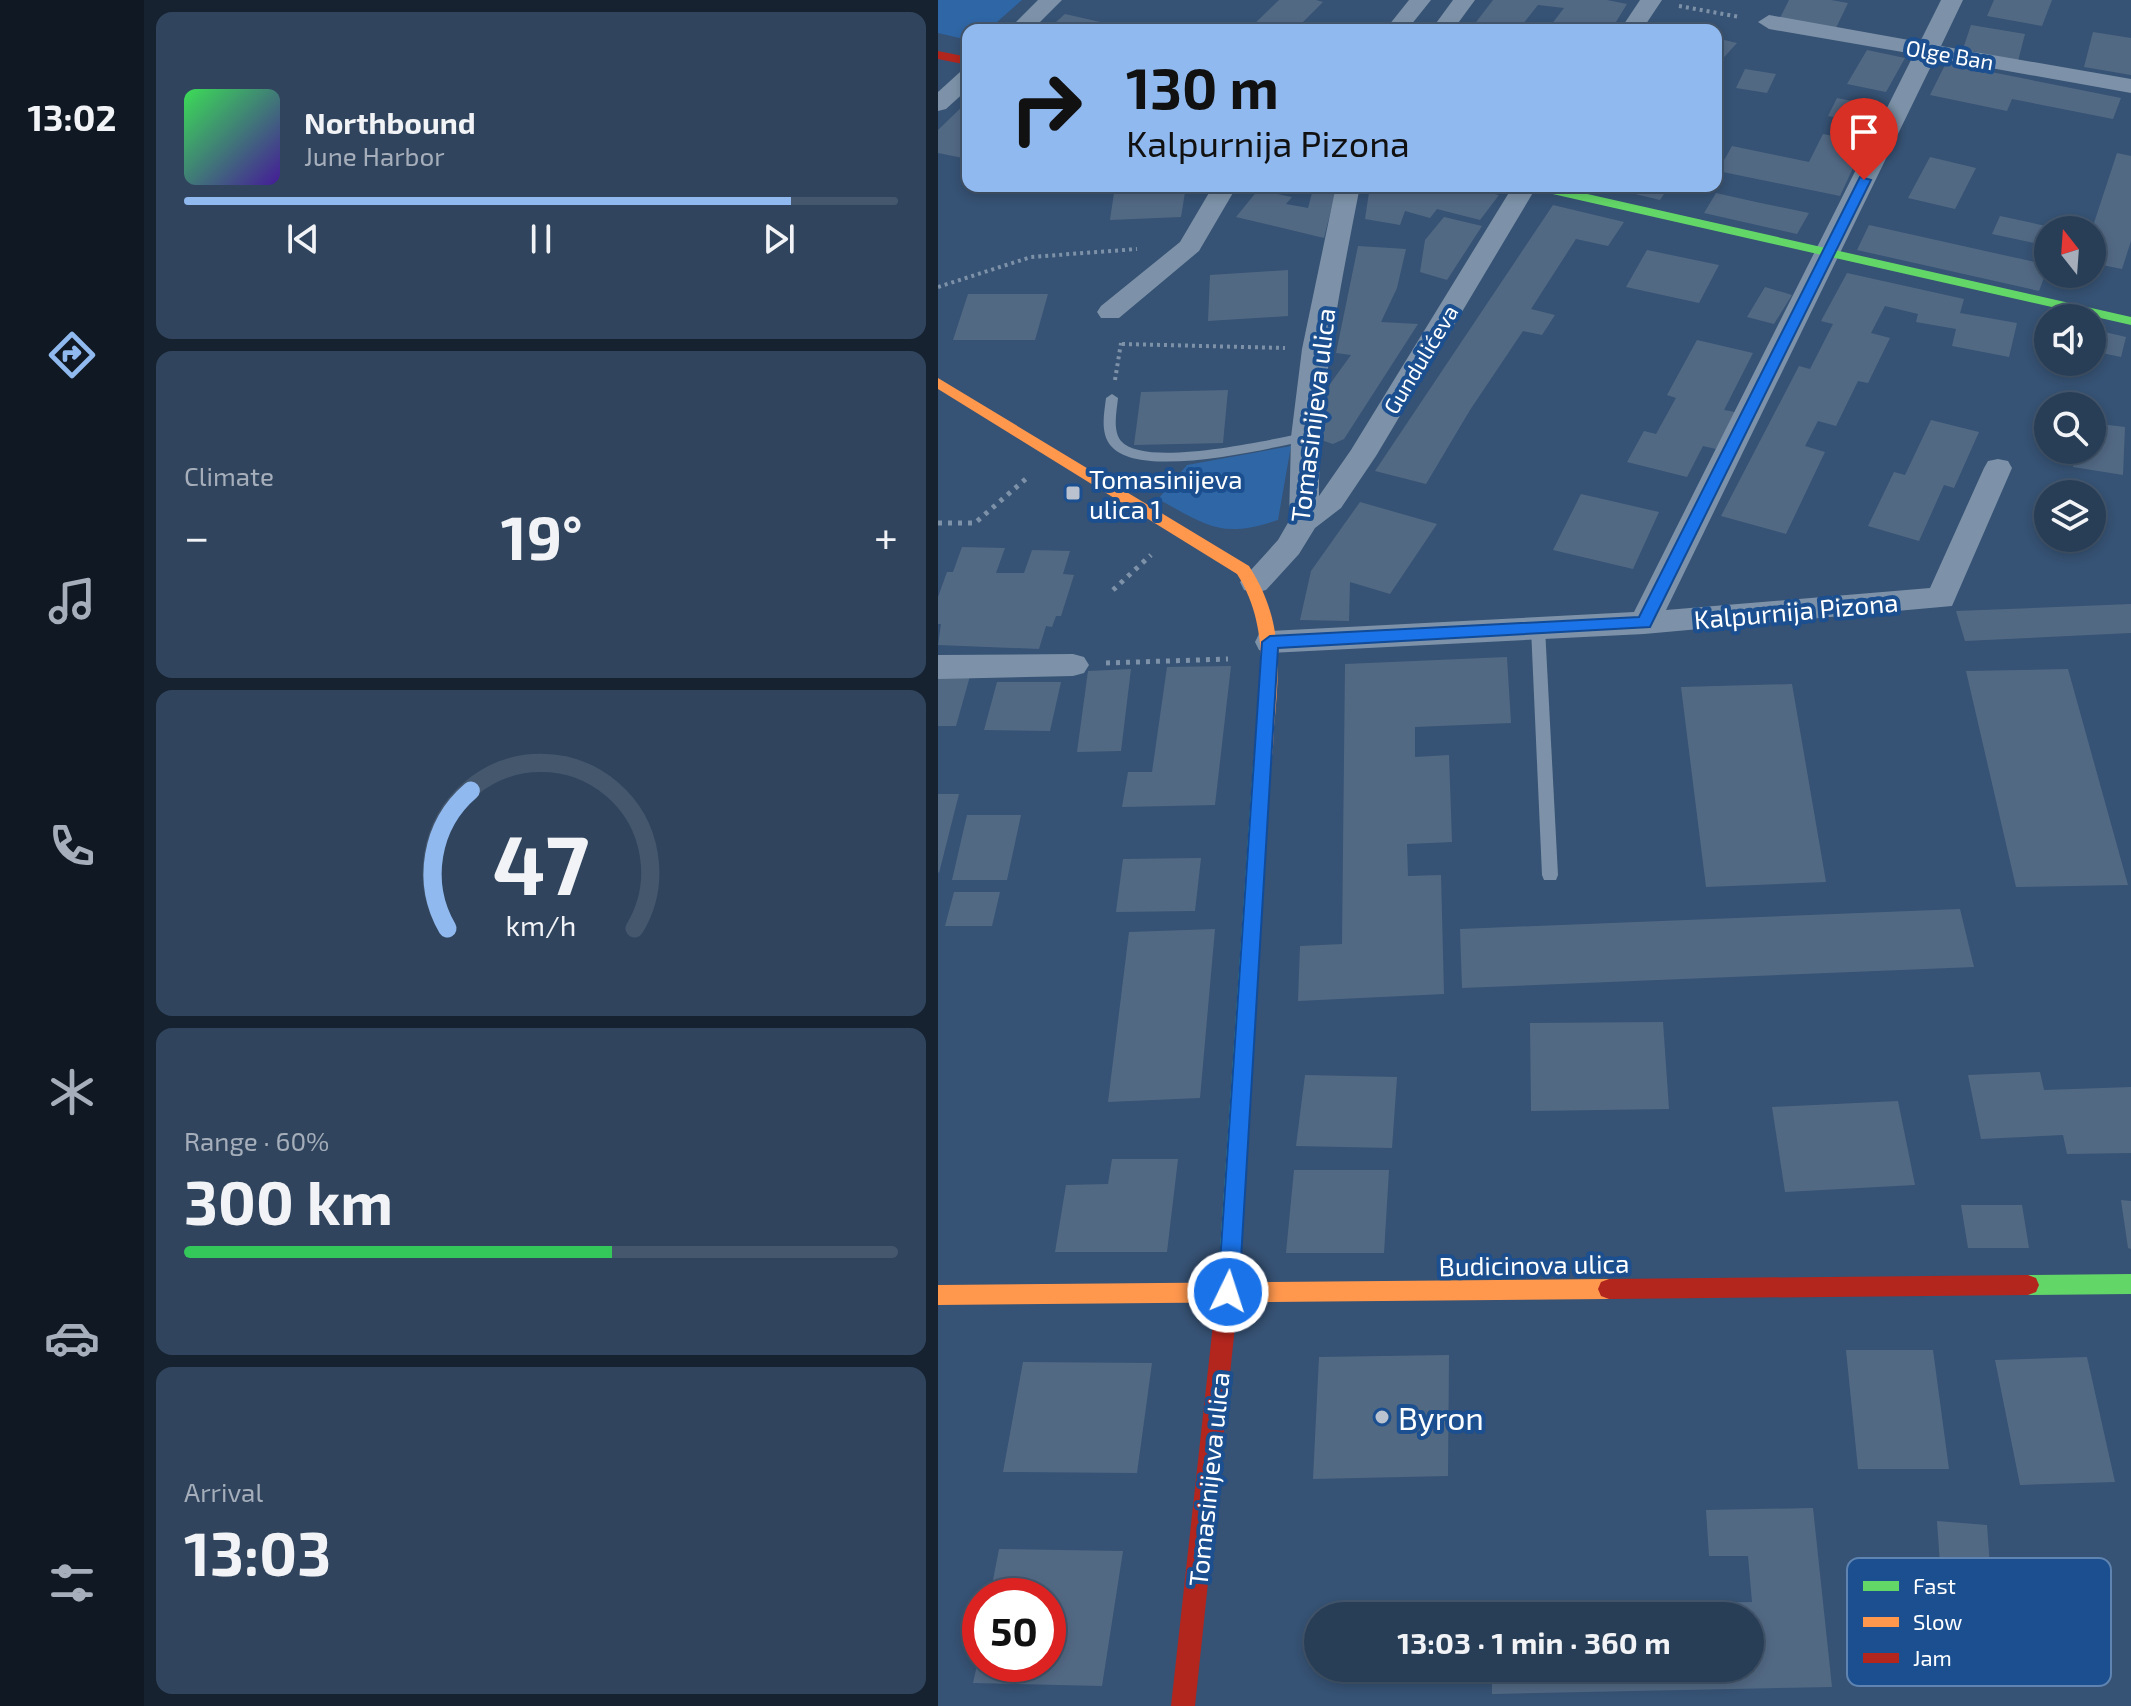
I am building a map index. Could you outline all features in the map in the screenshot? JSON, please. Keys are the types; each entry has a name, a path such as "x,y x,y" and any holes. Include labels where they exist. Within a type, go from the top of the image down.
{"street":[{"path":"1025,24 1051,0"},
{"path":"1401,24 1420,0"},
{"path":"1446,24 1464,0"},
{"path":"1635,24 1650,0"},
{"path":"1644,623 1952,0"},
{"name":"Olge Ban","path":"1769,22 2131,86"},
{"path":"938,55 962,60"},
{"path":"938,104 962,82"},
{"path":"1110,312 1190,246 1222,192"},
{"name":"Tomasinijeva ulica","path":"1183,1706 1228,1292 1270,650 1266,614 1255,582 1289,547 1304,521 1305,437 1315,349 1347,192"},
{"name":"Gundulićeva","path":"1304,521 1331,501 1362,456 1521,192"},
{"path":"1562,192 2131,321"},
{"path":"938,383 1227,559 1255,582"},
{"name":"Kalpurnija Pizona","path":"1270,650 1941,598 1998,468"},
{"path":"938,667 1073,665"},
{"name":"Budicinova ulica","path":"938,1295 2131,1284"}],"lane":[{"path":"1112,398 1110,427 1118,445 1137,455 1196,457 1305,437"},
{"path":"1538,628 1550,875"}],"path":[{"path":"1650,0 1769,22"},
{"path":"938,287 1031,257 1190,246"},
{"path":"1110,312 1122,344 1112,398"},
{"path":"1122,344 1315,349"},
{"path":"938,523 975,523 1055,454"},
{"path":"1113,590 1178,530"},
{"path":"1073,665 1270,650"}],"shaded area":[{"path":"938,0 1022,0 995,24 962,24 962,39 938,33"},
{"path":"1291,446 1278,520 1242,529 1215,527 1158,499 1187,465"}],"building":[{"path":"1279,0 1323,2 1301,24 1254,24"},
{"path":"1493,0 1607,0 1627,4 1615,24 1552,24 1564,8 1538,5 1523,24 1475,24"},
{"path":"1789,0 1848,3 1835,30 1779,20"},
{"path":"1994,0 2052,0 2042,26 1987,16"},
{"path":"1065,14 1109,24 1054,24"},
{"path":"1971,25 2025,34 2018,61 1963,49"},
{"path":"2093,32 2131,38 2131,75 2084,67"},
{"path":"1722,39 1737,43 1722,59"},
{"path":"1867,50 1905,58 1886,92 1847,84"},
{"path":"1946,63 2121,98 2113,119 2012,99 2007,111 1930,95"},
{"path":"1745,69 1776,74 1767,93 1736,88"},
{"path":"1837,98 1882,107 1873,125 1828,116"},
{"path":"962,107 962,158 938,153 938,130"},
{"path":"1823,134 1865,142 1840,196 1722,172 1722,164 1732,146 1809,162"},
{"path":"2117,153 2131,156 2131,241 2122,269 2106,266 2106,216 2096,216"},
{"path":"1930,157 1976,168 1955,209 1908,198"},
{"path":"1114,192 1185,192 1181,217 1110,220"},
{"path":"1256,192 1292,197 1286,204 1308,208 1312,192 1335,194 1324,238 1236,217"},
{"path":"1369,192 1487,192 1499,195 1480,220 1437,209 1430,218 1405,211 1400,225 1365,219"},
{"path":"1627,192 1665,192 1660,200"},
{"path":"1716,193 1809,213 1797,234 1704,213"},
{"path":"1553,205 1624,222 1608,246 1576,239 1531,309 1555,315 1542,335 1523,331 1470,410 1426,484 1375,471"},
{"path":"2000,216 2034,223 2034,243 1992,234"},
{"path":"1444,217 1482,226 1447,280 1420,272 1425,240"},
{"path":"1869,225 2034,262 2034,288 2040,288 2039,291 1857,250"},
{"path":"1358,246 1406,249 1397,288 1381,322 1418,324 1344,439 1333,444 1324,441 1323,415 1330,384 1351,355 1336,353"},
{"path":"1647,250 1719,265 1699,303 1626,287"},
{"path":"1288,270 1288,316 1208,321 1210,275"},
{"path":"1847,273 1964,299 1960,313 2017,323 2009,357 1952,346 1956,329 1916,322 1918,314 1885,306 1871,333 1890,338 1868,383 1858,381 1836,426 1818,421 1805,446 1825,452 1786,534 1721,516 1799,366 1810,369 1833,324 1821,321"},
{"path":"1765,287 1792,295 1774,324 1747,317"},
{"path":"968,294 1048,294 1035,340 953,340"},
{"path":"2106,332 2126,337 2121,357 2106,354"},
{"path":"1697,340 1753,353 1724,410 1735,412 1716,449 1703,446 1687,477 1627,462 1644,431 1656,434 1676,398 1667,395"},
{"path":"1228,390 1223,443 1134,445 1141,392"},
{"path":"1931,420 1979,432 1954,488 1944,485 1919,541 1868,526 1894,472 1905,475"},
{"path":"2106,425 2125,427 2123,475 2073,467 2073,464 2106,464"},
{"path":"1581,494 1659,512 1633,569 1553,550"},
{"path":"1360,502 1437,524 1390,594 1350,582 1349,621 1300,620 1311,571"},
{"path":"962,547 1005,548 996,573 1024,573 1032,550 1070,551 1063,574 1074,575 1061,616 1056,616 1052,627 1046,626 1039,649 938,645 941,624 938,624 938,597 947,572 953,572"},
{"path":"2131,604 2131,633 1965,641 1956,611"},
{"path":"1507,657 1511,723 1415,727 1415,757 1449,755 1452,842 1407,844 1408,876 1441,875 1444,994 1298,1001 1300,946 1342,944 1345,664"},
{"path":"1231,666 1215,805 1122,807 1128,772 1152,772 1167,667"},
{"path":"1131,669 1121,751 1077,752 1088,671"},
{"path":"2068,669 2128,885 2016,887 1966,671"},
{"path":"938,676 970,676 956,726 938,726"},
{"path":"997,682 1061,682 1050,731 984,730"},
{"path":"1792,684 1826,882 1706,887 1681,687"},
{"path":"938,794 959,794 939,873 938,872"},
{"path":"967,815 1021,815 1007,880 952,880"},
{"path":"1201,858 1195,911 1116,912 1123,859"},
{"path":"954,892 1000,892 992,926 945,926"},
{"path":"1960,909 1974,967 1462,988 1460,929"},
{"path":"1215,929 1200,1098 1108,1102 1129,932"},
{"path":"1663,1022 1669,1109 1531,1111 1530,1023"},
{"path":"2040,1072 2044,1090 2131,1087 2131,1153 2067,1154 2063,1135 1981,1139 1968,1075"},
{"path":"1305,1075 1397,1077 1392,1148 1296,1146"},
{"path":"1898,1101 1915,1185 1785,1192 1772,1107"},
{"path":"1112,1159 1178,1159 1167,1252 1055,1252 1066,1185 1108,1184"},
{"path":"1294,1170 1389,1170 1384,1253 1286,1253"},
{"path":"2121,1200 2131,1201 2131,1249 2128,1248"},
{"path":"1961,1205 2022,1205 2029,1248 1968,1248"},
{"path":"1846,1350 1933,1350 1949,1469 1858,1469"},
{"name":"Byron","path":"1449,1355 1448,1476 1313,1479 1319,1357"},
{"path":"2087,1357 2115,1482 2020,1485 1995,1360"},
{"path":"1023,1362 1152,1363 1137,1473 1003,1472"},
{"path":"1813,1508 1832,1687 1492,1694 1492,1682 1764,1682 1764,1602 1752,1602 1748,1556 1709,1556 1706,1510"},
{"path":"1937,1521 1987,1525 1989,1558 1940,1558"},
{"path":"999,1549 1123,1551 1102,1686 973,1683 1066,1682 1066,1578 993,1578"}],"traffic: fast":[{"path":"1561,192 2131,321"},
{"path":"1229,1279 1262,765"},
{"path":"2028,1285 2131,1284"}],"traffic: slow":[{"path":"938,383 1243,570 1265,614 1269,638 1269,690 1262,765"},
{"path":"938,1295 1609,1289"}],"traffic: jam":[{"path":"938,55 962,60"},
{"path":"1183,1706 1229,1279"},
{"path":"1609,1289 2028,1285"}],"place":[{"name":"Tomasinijeva ulica 1","path":"1073,493"},
{"name":"Byron","path":"1382,1417"}],"route":[{"path":"1228,1292 1270,642 1644,623 1864,180"}]}
